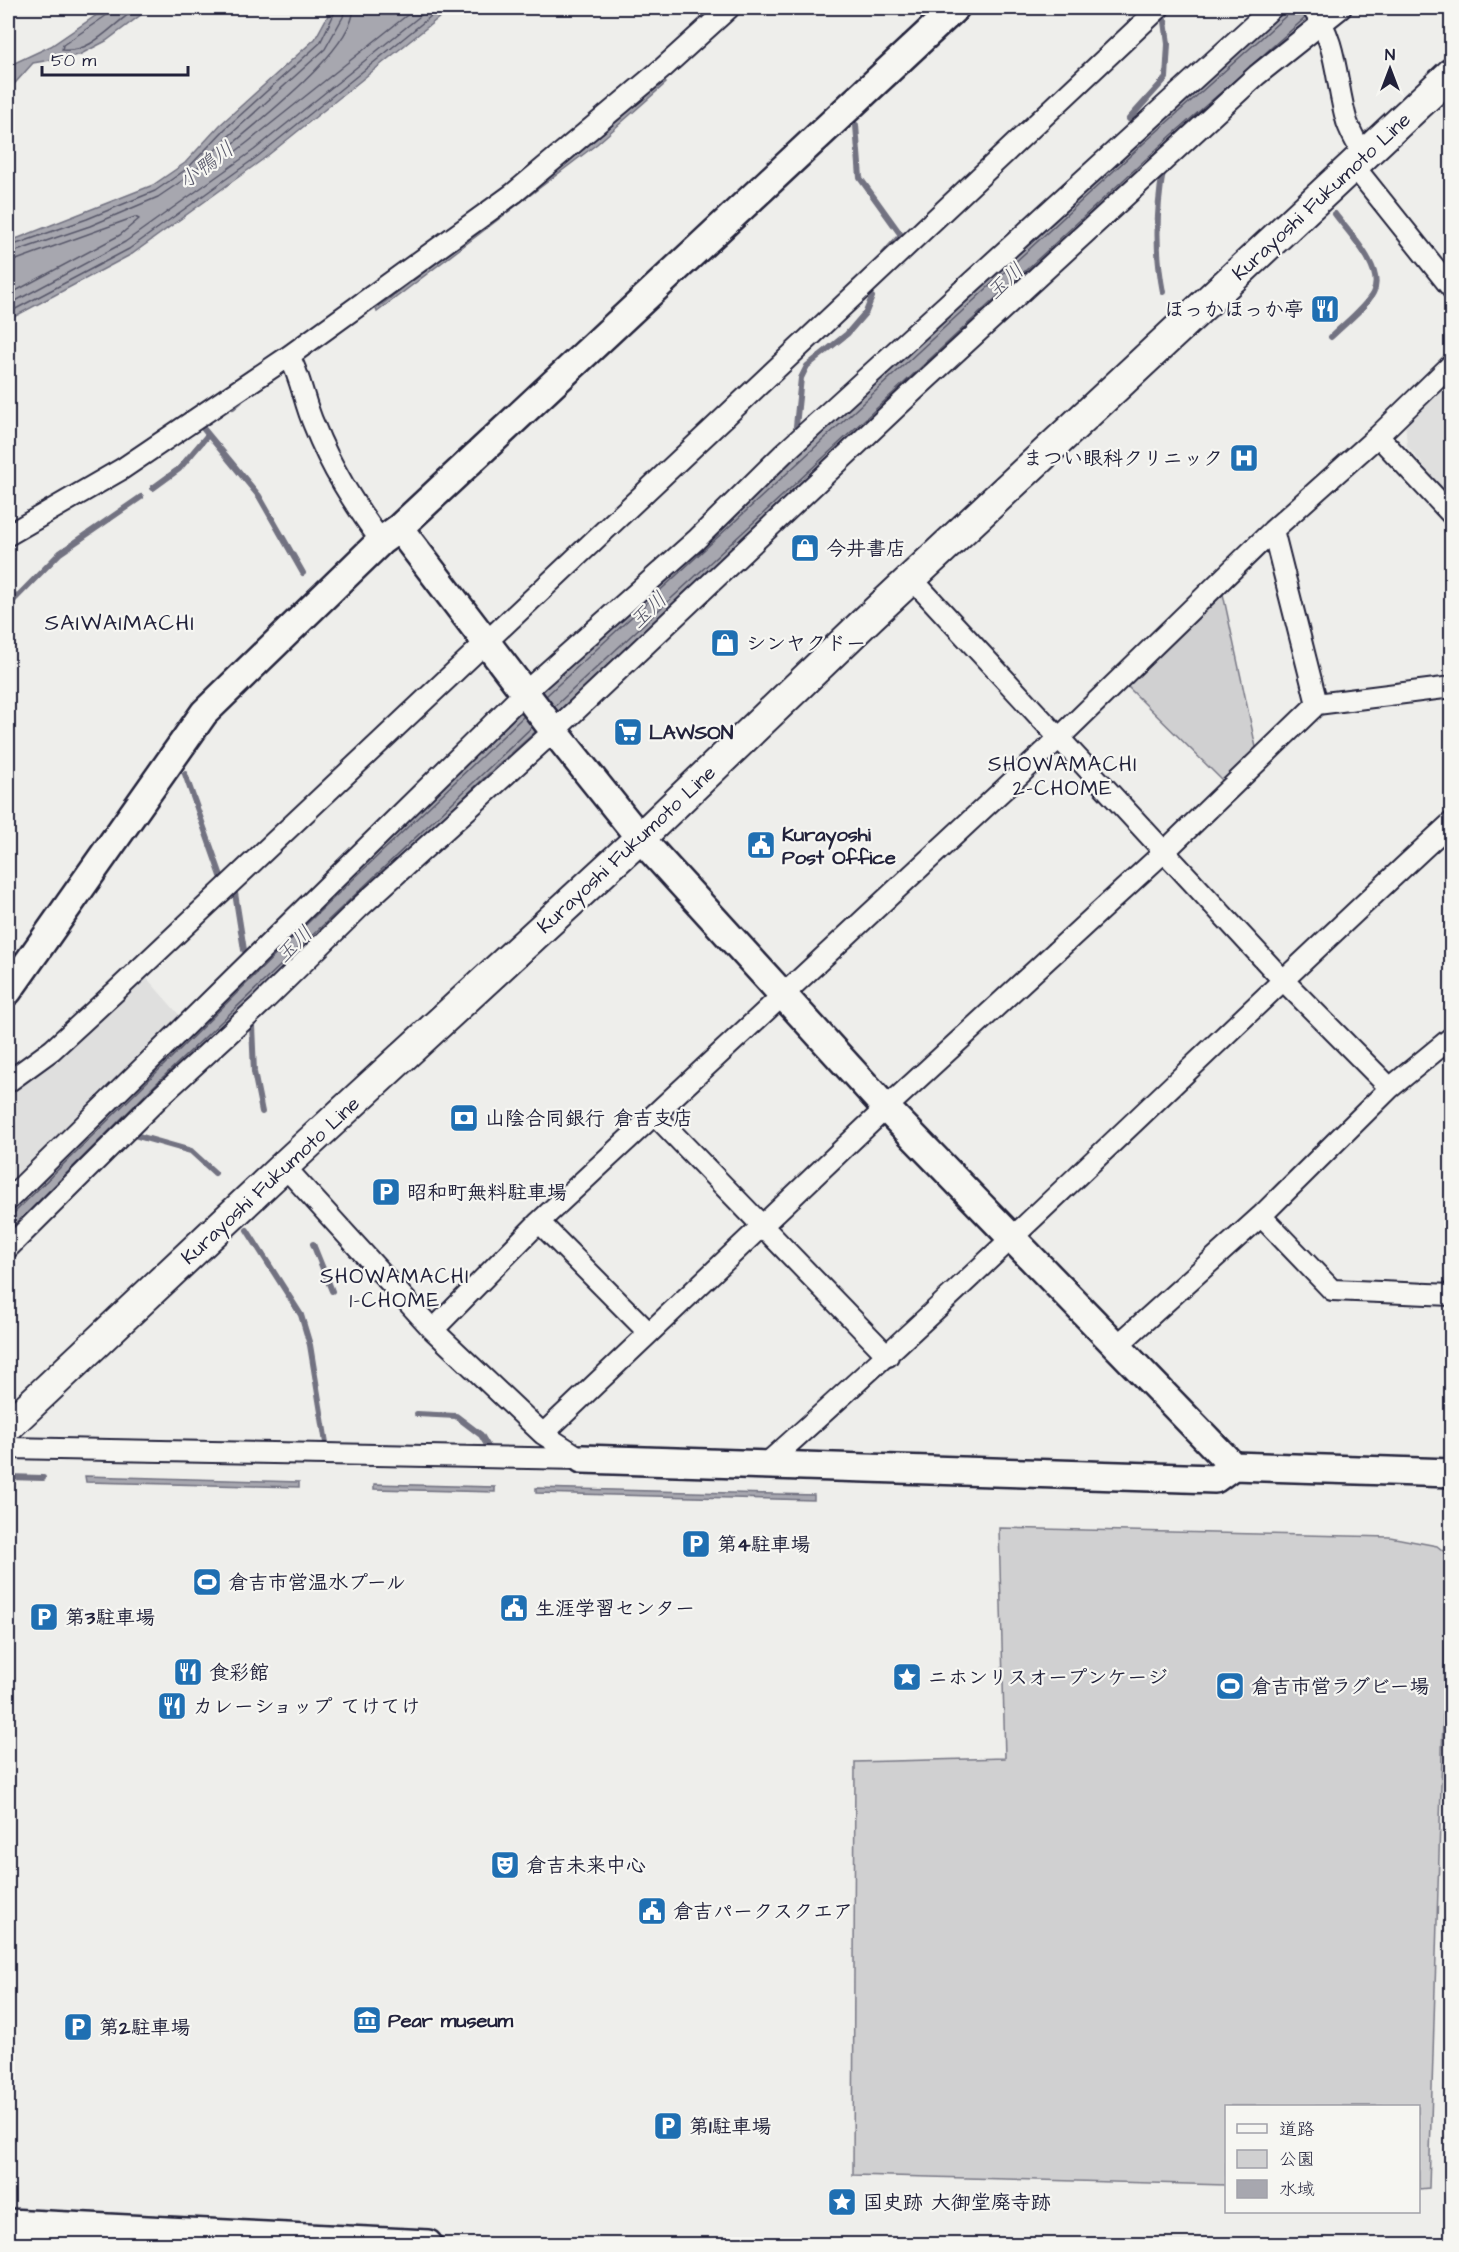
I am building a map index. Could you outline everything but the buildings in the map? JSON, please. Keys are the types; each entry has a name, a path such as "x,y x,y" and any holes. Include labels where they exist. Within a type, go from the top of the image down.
{"main road":[{"name":"Kurayoshi Fukumoto Line","path":"8,1426 284,1166 640,838 912,579 1452,73"}],"street":[{"path":"8,535 122,469 289,356 514,193 663,68 729,8"},
{"path":"8,991 204,713 390,534 955,8"},
{"path":"8,1082 60,1043 1159,8"},
{"path":"8,1200 525,692 696,540 783,453 1272,8"},
{"path":"1312,8 1324,23 1334,52 1347,123 1359,160 1452,289"},
{"path":"8,1248 163,1094 262,1004 360,908 554,731 732,561 1106,213 1257,75 1341,8"},
{"path":"289,356 296,368 313,424 346,492 390,534 487,641 554,731 640,838 886,1108 1233,1466"},
{"path":"433,1330 539,1222 1058,739 1273,530 1378,436 1452,364"},
{"path":"1378,436 1452,515"},
{"path":"1273,530 1317,704"},
{"path":"912,579 1282,979 1390,1088"},
{"path":"543,1434 886,1108 1164,852 1317,704 1452,687"},
{"path":"765,1466 888,1356 1282,979 1452,822"},
{"path":"1118,1345 1261,1216 1390,1088 1452,1037"},
{"path":"655,1115 888,1356"},
{"path":"284,1166 433,1330 543,1434 582,1459"},
{"path":"1261,1216 1332,1290 1452,1295"},
{"path":"539,1222 649,1333"},
{"path":"8,1448 582,1459 1215,1479 1233,1466 1452,1473"},
{"path":"8,2223 428,2244"}],"shaded area":[{"path":"1451,376 1451,499 1407,446 1405,421"},
{"path":"145,976 182,1018 8,1190 8,1096 57,1058"}],"green space":[{"path":"1223,594 1257,752 1224,782 1126,685"},
{"path":"999,1528 1390,1537 1437,1546 1448,1555 1429,2188 1420,2189 1420,2105 1225,2105 1225,2185 853,2175 855,1762 1005,1758"}],"water":[{"path":"107,8 150,8 106,41 79,55 33,63 8,91 8,66 51,46"},
{"name":"小鴨川","path":"332,8 451,8 262,160 132,254 8,320 8,242 153,185 185,163 220,125 315,39"},
{"name":"玉川","path":"1286,8 1326,8 625,652 490,772 8,1240 8,1212 482,746 1140,139"},
{"path":"664,80 666,83 597,144 377,312 376,309 584,149"},
{"path":"85,1476 299,1482 299,1487 86,1482"},
{"path":"374,1484 495,1487 495,1492 374,1489"},
{"path":"536,1488 814,1495 814,1500 536,1493"}],"waterway":[{"path":"1129,119 1166,78 1168,44 1165,21"},
{"path":"856,125 860,178 901,235 884,254"},
{"path":"1163,171 1157,231 1163,292"},
{"path":"1331,337 1365,304 1376,284 1374,273 1364,252 1335,214"},
{"path":"796,426 801,378 807,366 847,334 866,312 872,297"},
{"path":"233,407 240,401"},
{"path":"202,427 259,496 303,573"},
{"path":"153,488 179,469 207,436"},
{"path":"8,606 60,553 141,497"},
{"path":"185,774 221,876"},
{"path":"235,893 244,950"},
{"path":"252,1025 254,1072 262,1112"},
{"path":"131,1134 191,1151 215,1173"},
{"path":"247,1230 301,1315 310,1345 326,1443"},
{"path":"313,1244 332,1291"},
{"path":"417,1414 456,1416 481,1435 490,1450"},
{"path":"8,1477 43,1478"}],"place":[{"name":"ほっかほっか亭","path":"1325,309"},
{"name":"まつい眼科クリニック","path":"1244,458"},
{"name":"今井書店","path":"805,548"},
{"name":"シンヤクドー","path":"725,643"},
{"name":"LAWSON","path":"628,732"},
{"name":"Kurayoshi Post Office","path":"761,845"},
{"name":"山陰合同銀行 倉吉支店","path":"464,1118"},
{"name":"昭和町無料駐車場","path":"386,1192"},
{"name":"第4駐車場","path":"696,1544"},
{"name":"倉吉市営温水プール","path":"207,1582"},
{"name":"生涯学習センター","path":"514,1608"},
{"name":"第3駐車場","path":"44,1617"},
{"name":"食彩館","path":"188,1672"},
{"name":"ニホンリスオープンケージ","path":"907,1677"},
{"name":"倉吉市営ラグビー場","path":"1230,1686"},
{"name":"カレーショップ てけてけ","path":"172,1706"},
{"name":"倉吉未来中心","path":"505,1865"},
{"name":"倉吉パークスクエア","path":"652,1911"},
{"name":"Pear museum","path":"367,2020"},
{"name":"第2駐車場","path":"78,2027"},
{"name":"第1駐車場","path":"668,2126"},
{"name":"国史跡 大御堂廃寺跡","path":"842,2202"}],"district":[{"name":"SAIWAIMACHI","path":"120,622"},
{"name":"SHOWAMACHI 2-CHOME","path":"1063,776"},
{"name":"SHOWAMACHI 1-CHOME","path":"395,1288"}]}
